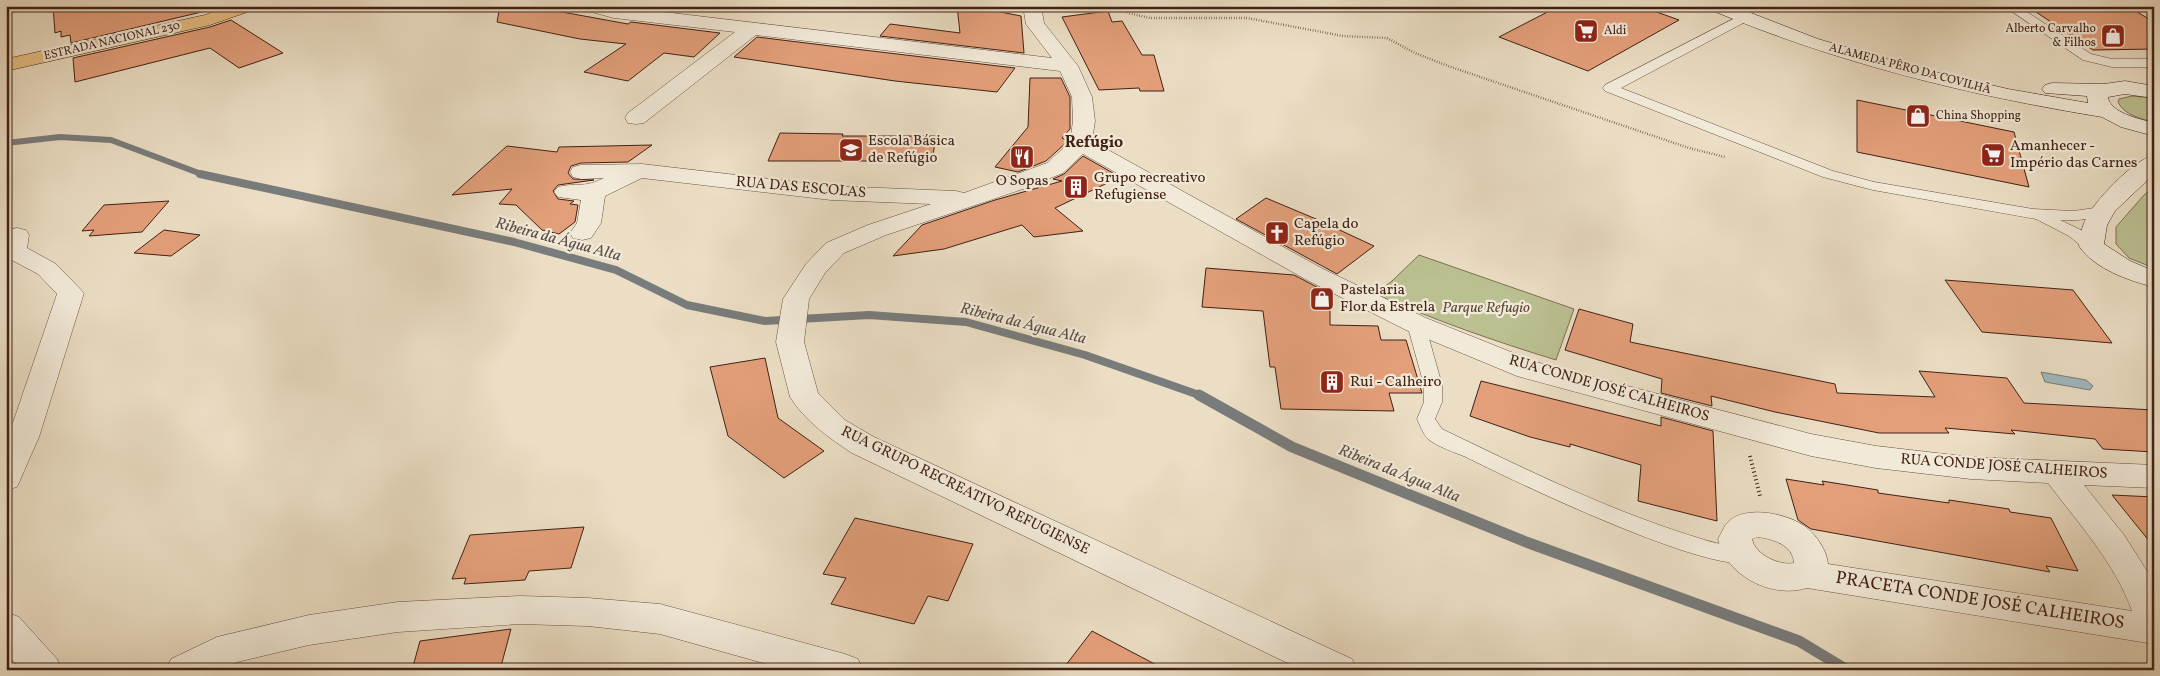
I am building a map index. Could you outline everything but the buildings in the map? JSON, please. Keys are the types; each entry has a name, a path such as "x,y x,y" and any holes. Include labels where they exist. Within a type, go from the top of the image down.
{"main road":[{"name":"ESTRADA NACIONAL 230","path":"6,65 210,19 247,6"}],"street":[{"path":"590,6 614,12 1068,66"},
{"path":"1032,6 1035,24 1068,66 1082,97 1084,121 1081,144"},
{"name":"ALAMEDA PÊRO DA COVILHÃ","path":"1717,6 1855,47 1926,66 1992,80 2052,89 2103,90 2126,88 2154,92"},
{"name":"ALAMEDA PÊRO DA COVILHÃ","path":"1741,12 1820,46 1957,84 2117,117 2154,130"},
{"path":"636,118 751,29"},
{"path":"2103,90 2097,94 2096,99 2100,105 2145,138 2154,149"},
{"name":"RUA GRUPO RECREATIVO REFUGIENSE","path":"1081,144 1055,168 1015,184 877,230 835,248 815,269 796,299 790,342 805,397 834,426 864,445 1339,670"},
{"name":"RUA CONDE JOSÉ CALHEIROS","path":"1081,144 1314,274 1416,324 1527,369 1811,445 1876,458 1971,468 2154,477"},
{"path":"2154,162 2120,192 2102,212 2095,223 2091,246 2108,261 2126,271 2154,279"},
{"path":"566,192 594,193 635,171"},
{"name":"RUA DAS ESCOLAS","path":"581,172 635,171 831,193 948,197 967,200"},
{"path":"582,233 589,223 594,193"},
{"path":"6,479 24,436 71,293 47,269 14,251 18,235"},
{"path":"2126,271 2132,281 2154,294"},
{"path":"2057,473 2119,556 2148,603 2154,622"},
{"path":"1742,556 1735,539 1738,532 1744,527 1753,524 1777,528 1790,534 1808,550 1811,568 1806,574"},
{"name":"PRACETA CONDE JOSÉ CALHEIROS","path":"1742,556 1762,571 1774,576 1798,578 1806,574 2154,629"},
{"path":"184,670 230,648 309,630 398,617 520,610 588,612 660,619 845,670"},
{"path":"6,627 44,670"}],"lane":[{"path":"2010,6 2087,57 2110,63 2154,63"},
{"path":"2148,6 2154,10"},
{"path":"1741,12 1610,88 1828,174 1873,186 2034,214 2073,216 2102,212"},
{"path":"2034,214 2075,233 2091,246"},
{"path":"1416,324 1433,385 1433,402 1426,419 1435,434 1524,478 1635,524 1705,549 1742,556"}],"path":[{"path":"1122,8 1128,13 1150,18 1248,18 1343,36 1387,38 1415,53 1456,69 1690,148 1732,159"},
{"path":"1750,454 1760,500"}],"green space":[{"path":"2132,96 2154,98 2154,122 2133,116 2124,110 2118,102 2119,99"},
{"path":"2154,187 2154,268 2129,258 2116,244 2116,227 2144,195"},
{"name":"Parque Refugio","path":"1419,255 1574,309 1556,360 1464,330 1375,294 1392,281"}],"water":[{"path":"2041,372 2086,380 2093,386 2090,390 2045,382"}],"waterway":[{"name":"Ribeira da Água Alta","path":"6,143 60,137 111,140 203,175"},
{"name":"Ribeira da Água Alta","path":"203,175 514,242 616,270 687,305 765,321 869,315 966,322 1085,355 1202,396"},
{"name":"Ribeira da Água Alta","path":"1199,395 1292,447 1526,542 1799,641 1847,670"}],"place":[{"name":"Aldi","path":"1586,31"},
{"name":"Alberto Carvalho & Filhos","path":"2113,36"},
{"name":"China Shopping","path":"1918,116"},
{"name":"Escola Básica de Refúgio","path":"851,150"},
{"name":"Amanhecer - Império das Carnes","path":"1993,155"},
{"name":"O Sopas","path":"1022,157"},
{"name":"Grupo recreativo Refugiense","path":"1076,187"},
{"name":"Capela do Refúgio","path":"1277,233"},
{"name":"Pastelaria Flor da Estrela","path":"1322,299"},
{"name":"Rui - Calheiro","path":"1332,382"}],"district":[{"name":"Refúgio","path":"1094,143"}]}
